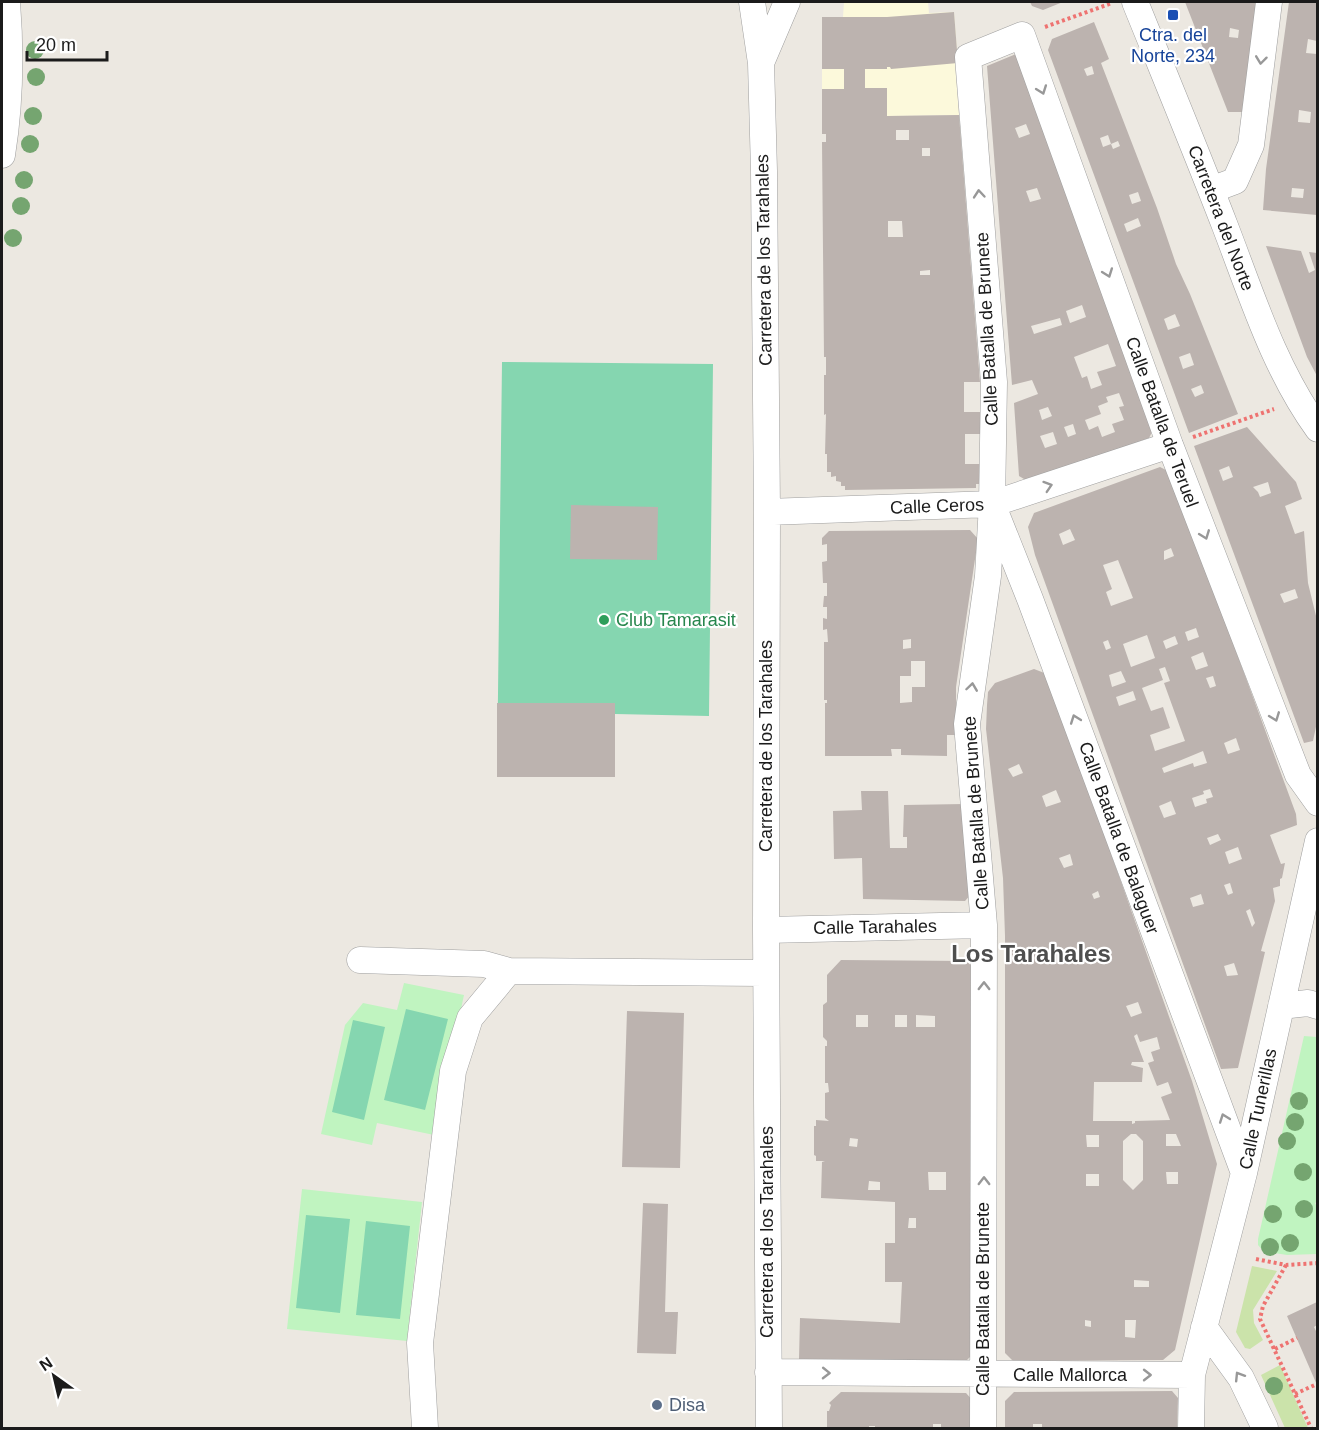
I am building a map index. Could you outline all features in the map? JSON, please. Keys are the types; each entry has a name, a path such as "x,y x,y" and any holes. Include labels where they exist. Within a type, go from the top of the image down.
{"street":[{"path":"2,155 7,120 9,24 7,2"},
{"path":"752,2 761,63"},
{"path":"761,63 771,2"},
{"path":"761,63 787,2"},
{"name":"Carretera del Norte","path":"1135,2 1271,347 1297,401 1317,429"},
{"path":"1211,190 1235,181 1251,145 1269,2"},
{"name":"Calle Batalla de Brunete","path":"983,1428 984,925 967,724 988,576 994,382 968,57 1022,35"},
{"name":"Calle Batalla de Teruel","path":"1022,35 1181,442 1298,775 1317,803"},
{"name":"Carretera de los Tarahales","path":"761,63 767,512 766,973 769,1428"},
{"name":"Calle Ceros","path":"767,512 992,504 1181,442"},
{"name":"Calle Batalla de Balaguer","path":"992,504 1034,610 1244,1173"},
{"name":"Calle Tunerillas","path":"1191,1428 1192,1376 1244,1173 1316,861"},
{"name":"Calle Tarahales","path":"766,930 984,925"},
{"path":"360,960 484,964 509,971 766,973"},
{"path":"425,1428 420,1343 453,1071 470,1018 509,971"},
{"path":"1281,1006 1308,1003 1317,1006"},
{"path":"1204,1327 1241,1377 1265,1428"},
{"name":"Calle Mallorca","path":"768,1372 1192,1376"}],"path":[{"path":"1022,35 1116,2"},
{"path":"1181,442 1297,401"},
{"path":"1256,1259 1286,1265 1317,1263"},
{"path":"1286,1265 1263,1306 1260,1318 1311,1428"},
{"path":"1275,1349 1297,1338"},
{"path":"1295,1394 1317,1384"}],"shaded area":[{"path":"844,2 928,2 929,13 954,12 959,115 822,117 822,17 843,17"}],"green space":[{"name":"Club Tamarasit","path":"502,362 713,364 709,716 615,714 615,777 497,777"},
{"path":"404,983 464,995 434,1135 377,1123 372,1145 321,1134 345,1025 363,1003 397,1010"},
{"path":"406,1009 448,1019 425,1110 384,1100"},
{"path":"353,1020 385,1027 364,1120 332,1112"},
{"path":"1304,1036 1317,1037 1318,1197 1315,1204 1317,1205 1317,1254 1287,1255 1263,1251 1258,1245 1258,1239"},
{"path":"302,1189 422,1202 407,1341 287,1329"},
{"path":"306,1215 350,1219 340,1313 296,1308"},
{"path":"366,1221 410,1226 400,1319 356,1315"},
{"path":"1252,1266 1277,1271 1253,1310 1254,1323 1263,1340 1250,1349 1245,1348 1236,1332"},
{"path":"1280,1365 1308,1428 1285,1428 1261,1375"}],"building":[{"path":"1030,2 1063,2 1043,10 1032,6"},
{"path":"1185,2 1258,2 1242,112 1228,112","holes":["1230,28 1239,30 1238,38 1229,37"]},
{"path":"1289,2 1317,2 1317,41 1308,39 1306,53 1317,54 1317,215 1263,210 1266,169","holes":["1299,110 1311,112 1310,123 1298,122","1292,188 1304,189 1303,198 1291,197"]},
{"path":"954,12 958,63 865,69 865,88 887,88 887,116 959,115 980,382 964,382 964,412 983,412 984,434 965,434 965,464 986,464 982,484 976,484 976,488 845,490 841,482 836,481 836,476 831,477 831,472 827,472 826,414 824,415 826,357 824,357 822,142 826,142 826,134 822,134 822,89 844,89 844,69 822,69 822,17 887,17","holes":["896,130 909,130 909,140 896,140","922,148 930,148 930,156 922,156","888,221 902,221 903,237 888,237","930,270 930,275 920,275 920,271"]},
{"path":"1094,22 1109,59 1101,63 1176,264 1238,414 1189,433 1048,50 1052,39","holes":["1092,66 1094,74 1087,76 1084,69","1108,135 1111,144 1103,147 1100,138","1118,141 1120,146 1113,149 1111,144","1138,192 1141,201 1132,204 1129,195","1138,218 1141,226 1127,232 1124,224","1175,314 1180,326 1168,330 1164,319","1190,353 1194,365 1183,369 1179,357","1201,385 1204,393 1195,397 1191,389"]},
{"path":"1016,54 1154,428 1149,438 1029,482 1019,476 1014,403 1038,394 1032,380 1012,385 987,66","holes":["1026,124 1030,134 1019,138 1015,128","1037,188 1041,199 1030,202 1026,191","1082,305 1086,317 1070,323 1066,311","1060,318 1062,325 1034,334 1031,326","1108,344 1116,366 1097,372 1102,385 1091,389 1087,376 1082,378 1074,357","1119,393 1124,406 1119,407 1124,420 1112,424 1115,432 1102,437 1098,426 1089,430 1085,420 1101,414 1098,406 1108,402 1106,397","1048,407 1052,416 1042,420 1039,410","1073,424 1076,434 1068,437 1064,427","1053,432 1057,444 1045,448 1040,436"]},
{"path":"1266,246 1301,251 1309,273 1315,270 1309,252 1317,253 1317,376 1307,357"},
{"path":"1247,427 1296,482 1302,499 1285,506 1295,534 1304,531 1308,583 1317,620 1317,722 1313,741 1304,743 1194,446","holes":["1229,466 1233,477 1223,481 1219,470","1268,482 1271,493 1260,497 1253,487","1295,589 1298,598 1284,603 1280,594"]},
{"path":"1160,467 1170,472 1296,814 1297,825 1270,835 1281,864 1285,863 1280,886 1273,888 1275,901 1261,951 1265,952 1238,1068 1221,1069 1035,555 1028,527 1034,513","holes":["1070,529 1075,540 1063,545 1059,534","1171,548 1174,556 1164,560 1164,551","1118,560 1133,598 1111,606 1106,592 1112,589 1103,565","1196,628 1199,637 1188,641 1185,632","1147,635 1155,658 1131,667 1123,644","1175,636 1178,644 1166,649 1163,641","1108,640 1111,648 1106,650 1103,642","1203,652 1208,666 1196,670 1191,657","1165,667 1170,681 1164,683 1185,741 1155,751 1150,735 1170,728 1163,707 1151,711 1142,688 1163,680 1159,669","1121,671 1126,682 1112,687 1109,675","1213,676 1216,686 1210,688 1206,678","1133,691 1136,700 1119,706 1116,697","1236,738 1240,750 1228,754 1224,743","1203,751 1207,763 1194,767 1193,763 1164,773 1162,768","1210,789 1213,797 1206,799 1207,803 1195,807 1192,798","1171,801 1176,814 1164,818 1159,806","1218,834 1221,840 1210,845 1207,838","1238,847 1242,859 1229,864 1225,852","1230,883 1233,893 1228,895 1224,885","1201,894 1204,904 1193,907 1190,898","1250,909 1255,923 1252,927 1246,911","1234,963 1238,975 1227,976 1224,966"]},
{"path":"571,505 658,507 657,560 570,559"},
{"path":"970,530 978,539 956,687 956,735 947,735 947,756 901,755 901,749 891,749 892,756 825,756 825,703 827,700 824,700 824,642 828,642 827,629 823,630 823,618 827,619 827,607 823,607 824,596 827,596 827,583 823,583 822,562 827,561 827,544 822,545 822,538 829,531","holes":["911,639 911,648 903,649 903,640","911,661 925,661 925,687 912,687 912,702 900,703 900,676 911,676"]},
{"path":"1034,669 1047,674 1192,1081 1217,1164 1175,1350 1163,1360 1013,1361 1005,1353 1005,936 1003,878 986,729 988,692 995,683","holes":["1019,764 1023,773 1013,777 1008,769","1056,790 1061,802 1046,807 1042,796","1070,854 1073,865 1064,868 1059,858","1098,891 1100,897 1094,899 1092,894","1138,1002 1142,1013 1131,1017 1126,1006","1137,1034 1140,1042 1157,1037 1160,1049 1151,1052 1154,1061 1148,1063 1157,1086 1168,1082 1172,1093 1161,1097 1170,1120 1135,1121 1132,1124 1132,1121 1093,1121 1094,1082 1142,1082 1143,1068 1131,1065 1132,1062 1144,1062 1134,1036","1131,1134 1136,1134 1143,1141 1143,1180 1133,1190 1123,1180 1123,1141","1166,1134 1176,1134 1181,1146 1166,1146","1086,1135 1099,1135 1099,1147 1087,1147","1166,1172 1178,1172 1178,1184 1167,1184","1086,1174 1099,1174 1099,1186 1086,1186","1134,1280 1149,1281 1149,1287 1134,1287","1085,1320 1091,1321 1091,1327 1085,1326","1125,1320 1136,1320 1135,1338 1125,1337"]},
{"path":"497,703 615,703 615,777 497,777"},
{"path":"861,791 888,791 890,848 907,848 907,837 903,837 904,805 964,804 973,892 965,901 863,899 862,858 834,859 833,811 862,810"},
{"path":"841,960 966,961 974,968 974,1353 966,1361 853,1362 799,1359 800,1318 900,1323 902,1282 885,1282 885,1243 895,1243 895,1202 821,1198 822,1162 825,1161 816,1161 814,1155 814,1126 816,1126 816,1120 829,1121 825,1118 825,1093 829,1092 828,1083 825,1083 827,1041 823,1037 823,1005 827,1002 827,975","holes":["856,1015 868,1015 868,1027 856,1027","895,1015 907,1015 907,1027 895,1027","916,1015 935,1016 935,1027 916,1027","850,1138 858,1139 857,1147 849,1146","928,1172 946,1172 946,1190 929,1190","869,1181 880,1182 880,1190 868,1190","909,1218 916,1218 916,1228 908,1228"]},
{"path":"627,1011 684,1013 680,1168 622,1167"},
{"path":"643,1203 668,1204 665,1312 678,1312 676,1354 637,1353"},
{"path":"1317,1302 1317,1325 1314,1327 1317,1333 1317,1385 1287,1316"},
{"path":"1172,1391 1178,1398 1177,1428 1042,1428 1042,1424 1033,1424 1033,1428 1005,1428 1005,1401 1014,1392"},
{"path":"841,1392 966,1393 974,1402 974,1428 941,1428 941,1424 933,1424 933,1428 875,1428 875,1426 869,1426 869,1428 827,1428 827,1411 831,1405 829,1403"}],"place":[{"name":"Ctra. del Norte, 234","path":"1173,15"},
{"name":"Club Tamarasit","path":"604,620"},
{"name":"Disa","path":"657,1405"}],"district":[{"name":"Los Tarahales","path":"1031,954"}]}
